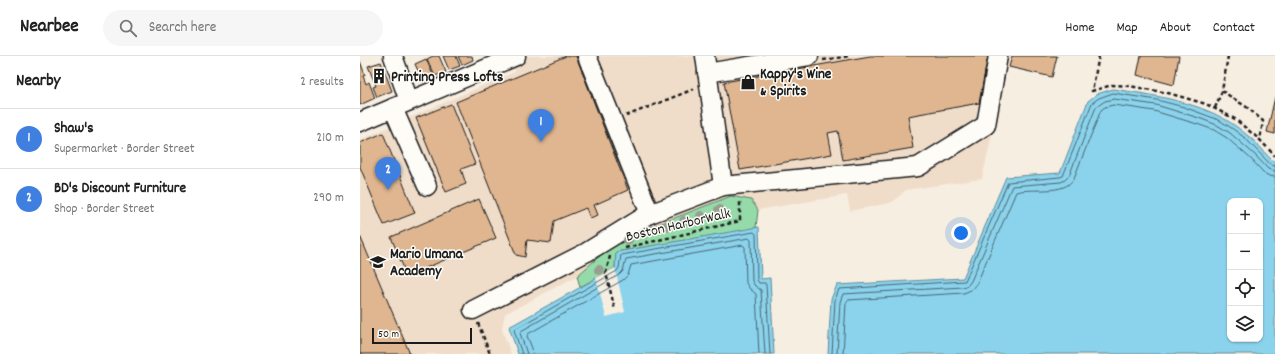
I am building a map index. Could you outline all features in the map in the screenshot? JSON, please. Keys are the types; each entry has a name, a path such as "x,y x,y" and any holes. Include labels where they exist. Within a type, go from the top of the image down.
{"street":[{"path":"393,56 401,105 427,186"},
{"path":"360,122 516,56"},
{"path":"587,56 650,214"},
{"path":"723,186 706,64 809,56"},
{"path":"472,310 587,252 608,246 638,220 650,214 723,186 918,167 986,125 998,56"}],"path":[{"path":"1099,56 1092,91 1112,85 1130,86 1168,93 1206,104 1235,119 1260,140 1275,156"},
{"path":"1215,108 1222,91 1228,56"},
{"path":"625,116 697,88"},
{"path":"1222,91 1248,108 1263,121 1260,140"},
{"name":"Boston HarborWalk","path":"608,246 740,221 740,197"},
{"path":"608,246 606,273 615,310"},
{"path":"472,310 490,354"}],"shaded area":[{"path":"509,56 1010,56 982,179 906,190 890,203 850,211 847,195 758,210 751,200 731,196 618,240 577,276 505,314 502,329 511,354 360,354 360,140 515,72"}],"green space":[{"path":"731,196 751,200 758,210 756,228 616,252 615,268 580,287 577,276 618,240"}],"water":[{"path":"1113,89 1161,97 1209,111 1224,118 1237,127 1253,140 1275,162 1275,354 828,354 831,299 837,285 963,278 1006,177 1060,173 1088,101 1097,94"},
{"path":"759,227 761,279 770,278 774,354 518,354 509,327 615,268 616,252"}],"pier":[{"path":"615,268 625,312 606,317 596,278"}],"building":[{"path":"433,56 439,56 446,72 435,76 427,59"},
{"path":"443,56 456,56 460,66 449,70"},
{"path":"458,56 472,56 473,60 462,65"},
{"path":"566,56 576,56 628,190 594,205 598,215 590,218 586,208 554,221 551,243 527,240 525,257 516,255 456,102"},
{"path":"870,56 988,56 979,103 908,116 913,148 843,160 838,131 828,133 832,154 740,170 724,82"},
{"path":"1012,56 1057,56 1052,77 1009,67"},
{"path":"1141,56 1179,56 1174,85 1137,75"},
{"path":"426,59 434,77 423,82 415,64"},
{"path":"360,61 365,75 363,76 366,84 369,82 375,98 360,105"},
{"name":"Printing Press Lofts","path":"381,62 392,91 377,97 373,87 376,86 368,66"},
{"path":"1275,97 1275,134 1267,132"},
{"path":"451,104 475,164 461,169 466,184 446,192 416,118"},
{"path":"383,133 415,213 384,225 360,167 360,143"},
{"path":"479,199 496,238 407,276 391,237"},
{"path":"360,236 410,354 360,354"}],"place":[{"name":"Printing Press Lofts","path":"379,76"},
{"name":"Kappy's Wine & Spirits","path":"748,82"},
{"name":"Shaw's","path":"541,142"},
{"name":"BD's Discount Furniture","path":"388,190"},
{"name":"Mario Umana Academy","path":"378,262"}]}
